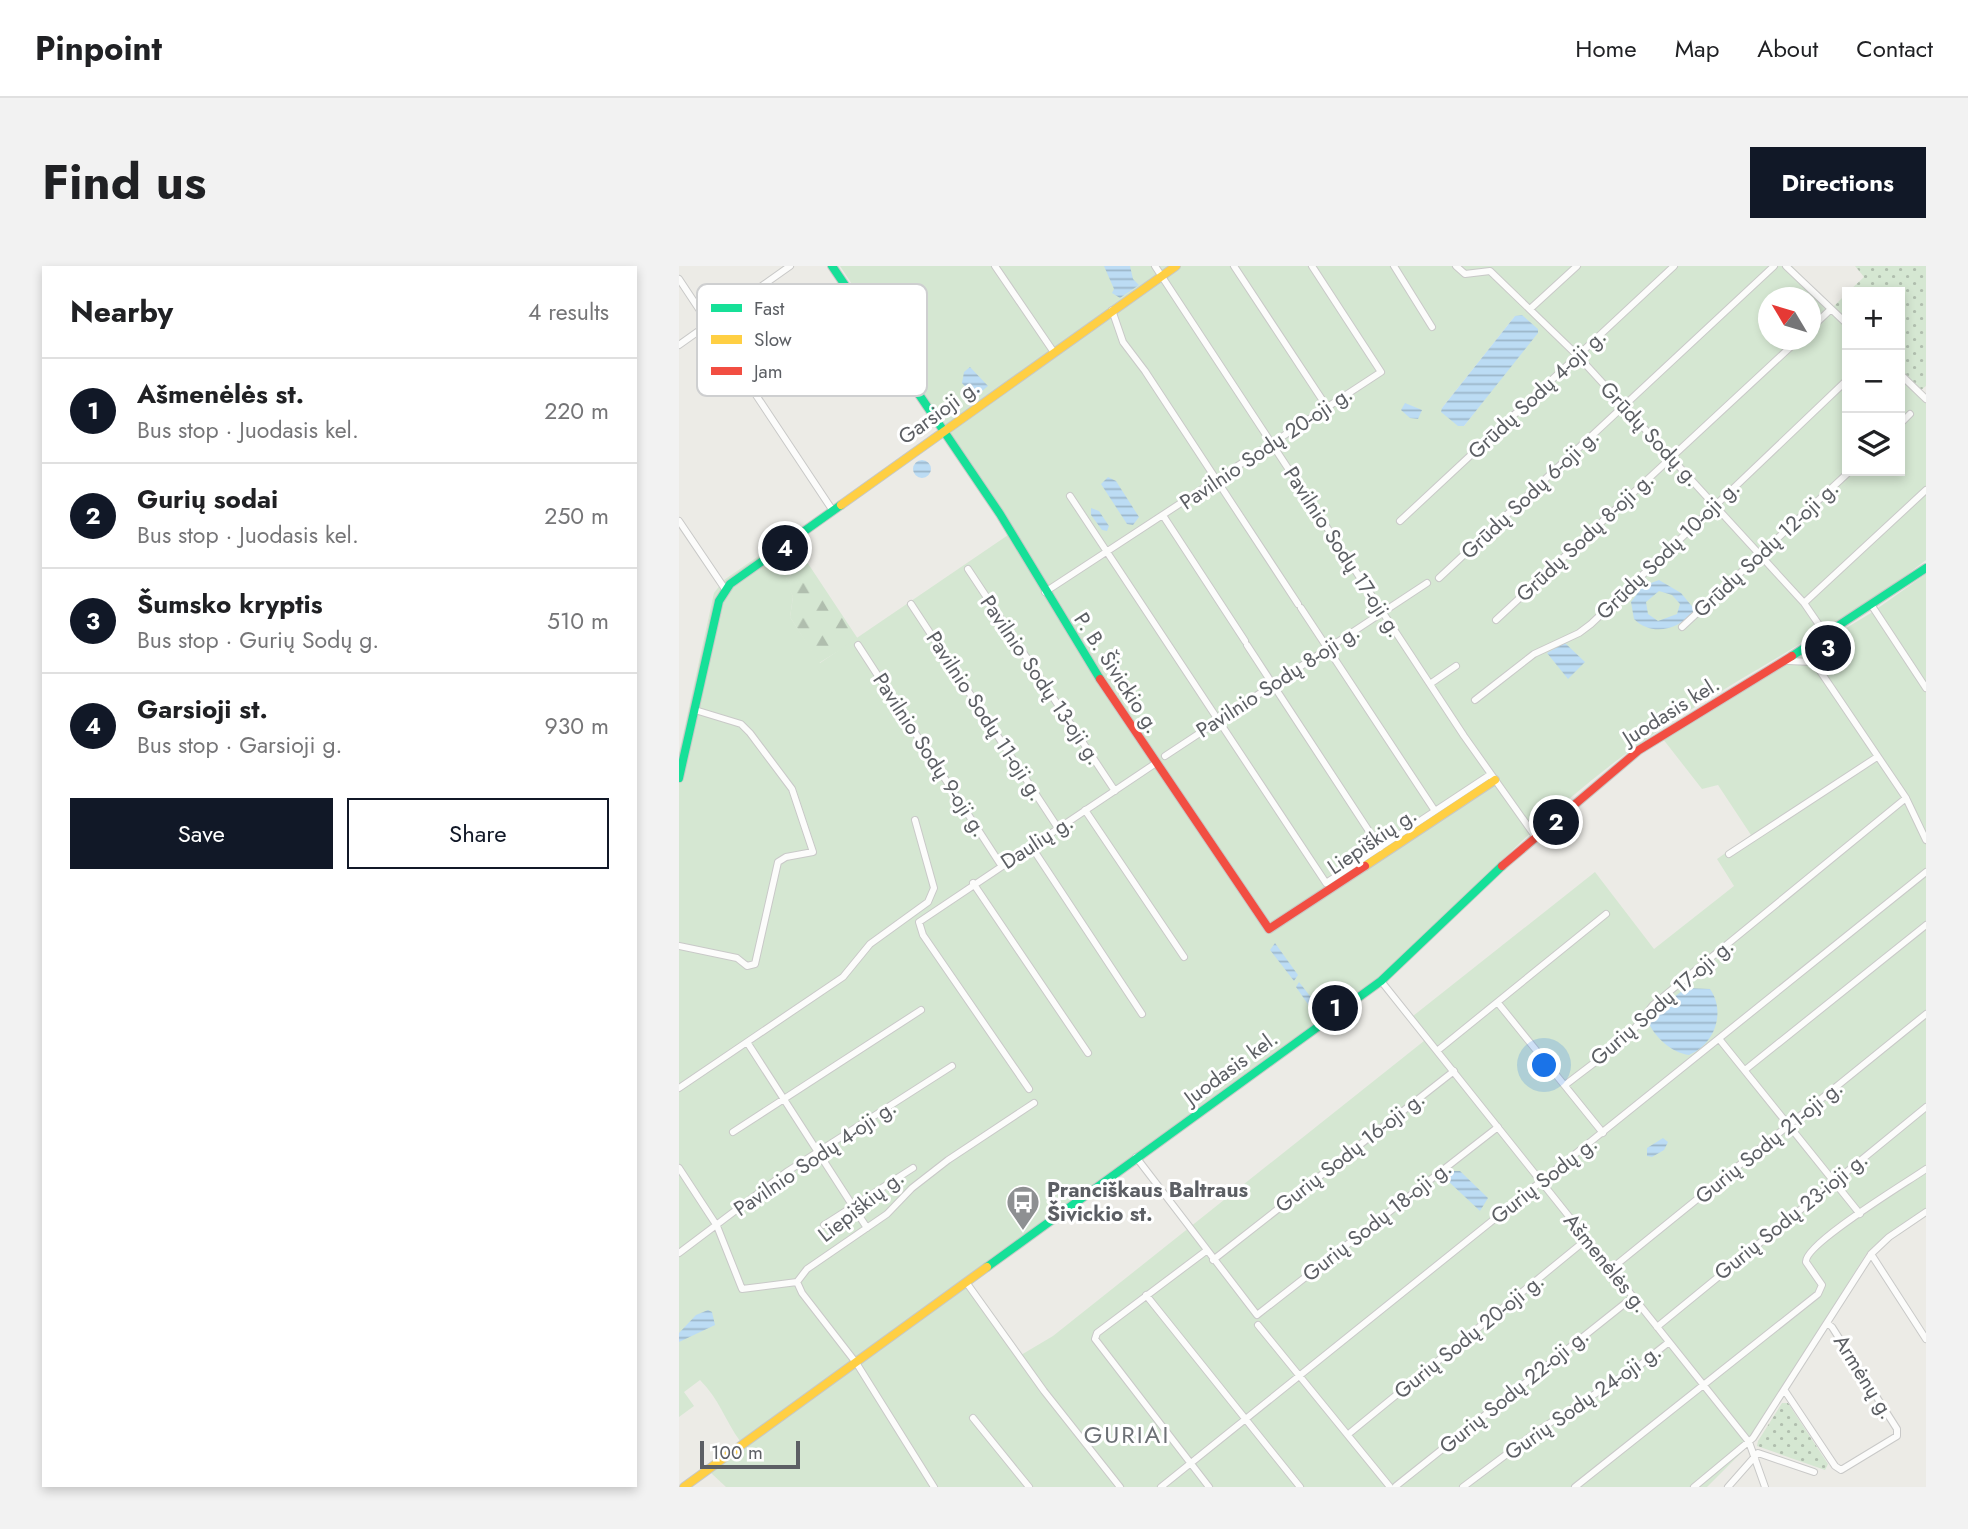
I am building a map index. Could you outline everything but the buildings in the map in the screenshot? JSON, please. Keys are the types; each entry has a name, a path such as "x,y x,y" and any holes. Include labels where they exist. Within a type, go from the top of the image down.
{"street":[{"path":"765,284 790,266"},
{"name":"P. B. Šivickio g.","path":"832,266 844,284"},
{"path":"995,266 1053,351"},
{"name":"Pavilnio Sodų 17-oji g.","path":"1155,266 1430,684 1535,836"},
{"name":"Garsioji g.","path":"725,589 1053,351 1177,266"},
{"path":"1234,266 1327,407"},
{"name":"Pavilnio Sodų 20-oji g.","path":"1045,592 1164,517 1381,372 1312,266"},
{"path":"1394,266 1432,327"},
{"name":"Grūdų Sodų g.","path":"1456,266 1465,274 1490,268 1577,355 1804,603 1823,636"},
{"path":"1530,309 1577,266"},
{"name":"Grūdų Sodų 4-oji g.","path":"1400,522 1674,266"},
{"name":"Grūdų Sodų 6-oji g.","path":"1439,578 1774,266"},
{"path":"1786,266 1842,319"},
{"path":"679,279 697,307"},
{"path":"1821,318 1831,309"},
{"path":"1112,310 1123,342 1218,481 1435,811"},
{"path":"679,345 697,332"},
{"name":"Grūdų Sodų 8-oji g.","path":"1496,620 1787,350"},
{"path":"1905,379 1926,399"},
{"name":"Grūdų Sodų 10-oji g.","path":"1475,700 1534,654 1584,630 1842,385"},
{"path":"756,396 833,511"},
{"name":"P. B. Šivickio g.","path":"921,396 1000,513 1045,592 1156,762 1269,929"},
{"path":"1905,419 1910,414"},
{"name":"Grūdų Sodų 12-oji g.","path":"1682,627 1845,476"},
{"path":"1804,603 1926,490"},
{"path":"1070,495 1326,883 1435,811 1493,777"},
{"path":"1164,517 1380,848"},
{"path":"679,521 725,589 713,623 679,778"},
{"path":"1814,662 1822,651 1823,636 1926,568"},
{"name":"Pavilnio Sodų 13-oji g.","path":"968,569 1115,791"},
{"name":"Pavilnio Sodų 8-oji g.","path":"1165,756 1427,583"},
{"name":"Pavilnio Sodų 11-oji g.","path":"911,604 1058,828"},
{"path":"1872,606 1926,688"},
{"name":"Juodasis kel.","path":"684,1487 1381,981 1535,836 1639,750 1823,636"},
{"name":"Pavilnio Sodų 9-oji g.","path":"858,645 1001,865"},
{"path":"1783,661 1814,662"},
{"path":"1814,662 1906,798 1926,840"},
{"path":"1430,684 1456,666"},
{"path":"679,946 737,958 747,966 755,964 778,862 786,857 813,852 792,789 750,733 741,724 695,710"},
{"path":"1729,854 1877,757"},
{"name":"Daulių g.","path":"1029,1089 923,935 919,922 973,883 1156,762"},
{"name":"Liepiškių g.","path":"1269,929 1493,777"},
{"name":"Gurių Sodų 17-oji g.","path":"1565,1085 1627,1038 1653,1004 1906,798"},
{"path":"1085,810 1184,957"},
{"path":"1916,818 1926,824"},
{"path":"679,1088 843,977 875,939 933,896 934,888 915,820"},
{"path":"1031,846 1142,1014"},
{"name":"Gurių Sodų g.","path":"1161,1487 1926,872"},
{"path":"973,883 1088,1053"},
{"path":"1437,1051 1606,914"},
{"path":"1745,1070 1926,925"},
{"name":"Ašmenėlės g.","path":"1381,981 1749,1442 1765,1487"},
{"path":"1498,1003 1604,1133"},
{"path":"733,1132 921,1010"},
{"name":"Gurių Sodų 21-oji g.","path":"1611,1269 1926,1014"},
{"path":"1720,1040 1860,1214"},
{"path":"747,1042 867,1228"},
{"name":"Pavilnio Sodų 4-oji g.","path":"679,1252 817,1153 952,1066"},
{"name":"Gurių Sodų 16-oji g.","path":"1213,1260 1454,1071"},
{"name":"Liepiškių g.","path":"797,1282 807,1269 867,1228 947,1160 1034,1103"},
{"name":"Gurių Sodų 23-ioji g.","path":"1657,1327 1833,1180 1926,1107"},
{"name":"Gurių Sodų 18-oji g.","path":"1213,1260 1257,1315 1498,1127"},
{"path":"1136,1157 1213,1260"},
{"path":"679,1168 717,1226 742,1289 797,1282 802,1293 857,1364 934,1487"},
{"path":"824,1224 913,1168"},
{"path":"1575,1487 1818,1294 1822,1286 1805,1256 1830,1233 1926,1169"},
{"path":"1694,1487 1749,1442 1785,1391 1871,1254 1889,1237 1926,1212"},
{"name":"Gurių Sodų 20-oji g.","path":"1351,1432 1587,1239"},
{"path":"1206,1251 1146,1294 1097,1334 1095,1339 1209,1487"},
{"path":"1871,1254 1926,1339"},
{"path":"966,1282 1044,1391 1120,1487"},
{"path":"1146,1294 1300,1487"},
{"name":"Gurių Sodų 22-oji g.","path":"1393,1487 1633,1297"},
{"name":"Armėnų g.","path":"1785,1391 1841,1470 1897,1436 1897,1429 1827,1323"},
{"path":"1258,1325 1393,1487"},
{"name":"Gurių Sodų 24-oji g.","path":"1462,1487 1539,1430 1640,1365 1669,1342"},
{"path":"973,1418 1029,1487"},
{"path":"1728,1487 1754,1454 1814,1472"}],"green space":[{"path":"840,266 1792,266 1812,287 1758,287 1758,350 1821,350 1821,296 1842,318 1842,476 1905,476 1905,381 1926,401 1926,560 1855,610 1635,747 1571,797 1395,964 1371,983 740,1441 700,1380 684,1392 694,1406 679,1417 679,753 714,593 724,580 789,535 807,562 786,579 793,597 790,617 820,663 1014,531 925,396 927,284 852,284","holes":["1515,316 1485,399 1464,426 1442,408"]},
{"path":"1855,266 1926,266 1926,386 1917,393 1905,381 1905,287 1853,287 1864,277"},
{"path":"1842,298 1842,318 1832,308"},
{"path":"807,562 858,639 819,663 790,617 793,597 785,580"},
{"path":"1926,574 1926,1208 1885,1236 1866,1254 1746,1448 1707,1487 726,1487 710,1472 971,1284 1021,1355 1053,1336 1429,1037 1413,1016 1595,872 1654,949 1734,886 1717,859 1751,835 1718,785 1702,789 1663,739 1871,613"},
{"path":"1782,1403 1788,1403 1828,1464 1825,1470 1757,1446"}],"water":[{"path":"1104,266 1130,266 1133,279 1139,285 1120,298 1112,293 1114,289"},
{"path":"1522,315 1538,329 1538,333 1464,426 1458,426 1441,412 1442,408 1515,316"},
{"path":"970,367 988,386 975,397 962,383 964,372"},
{"path":"1405,403 1422,410 1418,419 1410,418 1401,410"},
{"path":"922,460 928,463 931,469 928,475 922,478 916,475 913,469 916,463"},
{"path":"1108,477 1116,481 1139,517 1133,525 1127,524 1101,484"},
{"path":"1091,508 1099,511 1109,526 1107,531 1102,530 1091,515"},
{"path":"1659,580 1681,593 1695,610 1689,617 1665,629 1641,625 1634,619 1631,602 1643,586","holes":["1659,591 1672,595 1680,604 1677,614 1658,621 1648,614 1646,602"]},
{"path":"1565,643 1585,662 1568,679 1547,653"},
{"path":"1275,943 1298,975 1294,981 1270,950"},
{"path":"1299,982 1321,1010 1319,1012 1314,1013 1296,987"},
{"path":"1686,988 1710,989 1717,1007 1711,1035 1698,1050 1689,1055 1664,1043 1648,1021 1653,1013"},
{"path":"1663,1138 1668,1142 1664,1150 1652,1157 1647,1156 1647,1148"},
{"path":"1451,1171 1460,1171 1488,1198 1480,1211 1448,1181 1447,1175"},
{"path":"708,1310 712,1312 715,1325 679,1342 679,1333 696,1315"}],"traffic: fast":[{"path":"832,266 844,284"},
{"path":"920,396 1000,514 1100,679"},
{"path":"679,778 719,601 730,584 841,505"},
{"path":"1792,656 1926,568"},
{"path":"987,1267 1381,981 1502,866"}],"traffic: slow":[{"path":"841,505 1176,266"},
{"path":"1365,866 1495,780"},
{"path":"684,1487 987,1267"}],"traffic: jam":[{"path":"1502,866 1639,750 1792,656"},
{"path":"1100,679 1269,929 1365,866"}],"place":[{"name":"Garsioji st.","path":"785,548"},
{"name":"Šumsko kryptis","path":"1828,648"},
{"name":"Gurių sodai","path":"1556,822"},
{"name":"Ašmenėlės st.","path":"1335,1008"},
{"name":"Pranciškaus Baltraus Šivickio st.","path":"1023,1232"}],"district":[{"name":"GURIAI","path":"1127,1435"}]}
